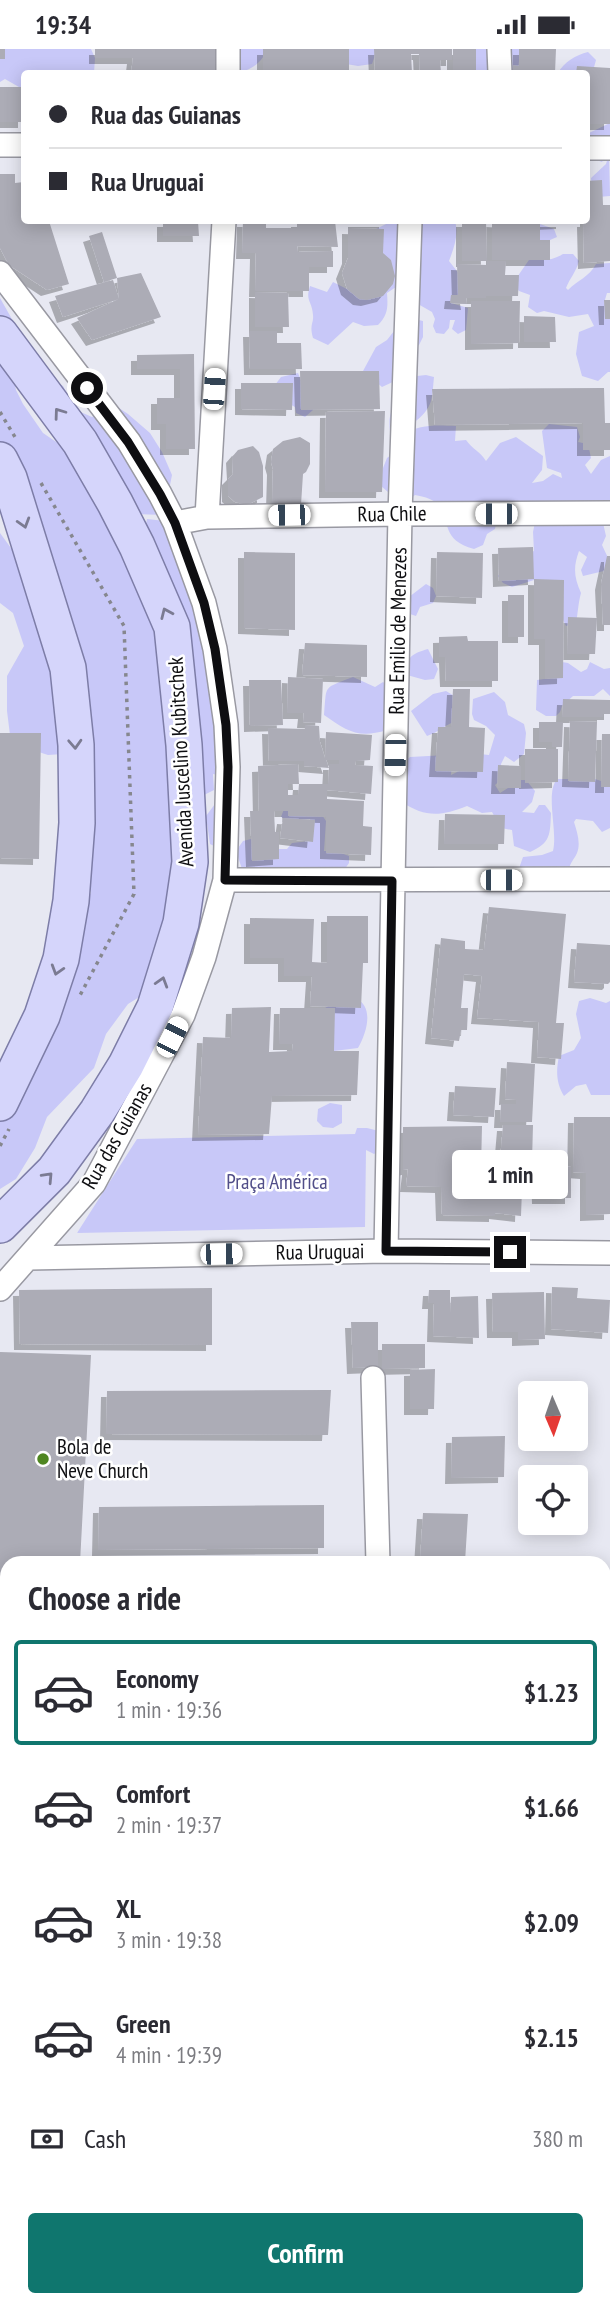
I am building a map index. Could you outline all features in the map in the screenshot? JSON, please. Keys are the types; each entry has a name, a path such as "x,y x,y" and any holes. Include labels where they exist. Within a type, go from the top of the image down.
{"main road":[{"name":"Avenida Juscelino Kubitschek","path":"0,334 84,449 137,547 172,627 184,745 190,862 181,923 155,1007 126,1065 97,1112 54,1171 0,1226"},
{"path":"0,1103 42,1016 61,959 71,901 77,823 76,745 68,668 9,478 10,454"}],"street":[{"path":"228,49 228,70"},
{"path":"499,49 500,70"},
{"path":"0,145 21,145"},
{"path":"590,148 610,149"},
{"path":"207,517 224,224"},
{"name":"Rua Emilio de Menezes","path":"386,1251 400,513 410,224"},
{"name":"Rua das Guianas","path":"0,273 128,442 175,523 204,603 219,675 228,767 225,880 204,957 183,1015 94,1183 0,1289"},
{"name":"Rua Chile","path":"175,523 207,517 610,513"},
{"path":"225,880 610,879"},
{"name":"Rua Uruguai","path":"29,1258 386,1251 610,1253"},
{"path":"373,1378 379,1556"}],"path":[{"path":"0,412 10,454"},
{"path":"41,483 124,626"}],"green space":[{"path":"5,49 91,49 95,58 94,70 21,70 21,87 5,79 0,82 0,59 5,59"},
{"path":"207,49 267,49 261,59 247,70 190,68"},
{"path":"343,49 377,49 372,64 358,66 346,64"},
{"path":"472,49 520,49 518,70 470,70 475,60"},
{"path":"588,52 596,60 593,71 560,70 571,59"},
{"path":"610,123 610,151 602,162 590,158 590,133"},
{"path":"609,154 610,196 598,197 592,191 591,178 606,164"},
{"path":"386,224 456,224 456,236 449,261 464,280 463,288 451,303 468,308 466,330 458,334 452,329 455,320 450,320 449,328 444,334 436,333 432,312 411,300 399,285 387,293 387,311 378,325 364,326 353,322 328,345 313,338 313,315 308,295 310,286 327,292 333,282 347,289 362,285 383,258 374,230"},
{"path":"535,224 554,229 557,237 548,244 537,240 539,230"},
{"path":"563,254 573,254 579,261 566,288 568,290 596,264 610,263 610,293 607,293 604,303 610,306 610,372 598,381 582,376 576,354 579,332 594,326 588,314 569,317 544,311 537,313 528,307 530,295 519,291 513,283 531,257 547,260"},
{"path":"0,298 17,328 12,370 16,390 23,404 43,433 71,452 142,543 147,519 165,521 198,591 222,776 213,774 214,790 200,797 171,930 149,991 128,1004 106,1034 94,1068 47,1117 35,1148 16,1179 0,1189 0,1065 70,920 91,893 79,823 77,753 48,755 11,743 7,676 24,646 13,613 0,603 0,533 16,555 0,446"},
{"path":"410,318 423,321 423,337 419,345 409,353 397,380 382,387 363,371 376,347"},
{"path":"38,371 63,386 76,410 92,417 113,404 150,433 172,475 164,515 134,514"},
{"path":"298,373 313,410 305,417 296,413 295,407 275,396 275,385 281,377"},
{"path":"417,376 434,377 432,398 428,407 420,418 409,426 390,431 389,421 393,407"},
{"path":"549,424 577,427 580,437 578,442 588,444 591,458 585,465 591,474 601,460 610,456 610,519 603,523 606,536 602,545 609,560 608,570 583,576 581,570 587,557 579,551 575,572 581,593 577,619 576,623 566,626 543,580 512,587 503,583 498,576 505,566 534,551 535,522 497,519 495,529 487,534 483,545 474,549 452,536 439,505 415,495 403,505 381,486 381,473 387,458 398,450 403,435 422,427 434,426 456,426 455,441 466,440 486,461 500,443 516,437 543,456 542,470 532,483 543,481 553,474 562,478 561,473 547,468 542,431"},
{"path":"426,584 433,588 436,596 433,603 420,607 416,616 407,613 405,600"},
{"path":"428,649 438,669 434,679 425,680 407,675 407,664 411,657"},
{"path":"562,662 581,672 587,669 590,662 604,669 610,668 610,696 603,689 594,696 573,696 556,716 546,716 536,710 537,680 551,678"},
{"path":"353,677 375,687 383,682 391,688 387,730 368,734 353,732 324,715 328,689"},
{"path":"446,691 456,697 458,720 427,736 411,711 433,694"},
{"path":"494,692 505,702 508,715 524,724 526,733 524,754 514,762 505,756 501,764 503,778 495,785 500,793 521,780 526,780 535,791 532,802 522,812 534,813 539,805 545,805 551,813 546,841 530,852 514,846 512,830 501,828 492,812 482,813 467,806 434,814 418,811 402,802 402,764 410,757 447,755 452,763 451,775 467,767 480,754 489,755 495,735 474,720 473,699"},
{"path":"557,779 595,779 610,784 610,828 602,832 593,821 576,819 574,822 578,849 569,870 517,874 523,857 553,851 552,794"},
{"path":"214,790 225,793 218,848 210,844 206,816 218,800"},
{"path":"284,809 322,815 326,821 324,851 335,851 349,856 349,863 340,876 244,875 236,851 243,841 251,839 263,847 287,849 292,843 310,841 310,819 291,821 281,817"},
{"path":"354,997 361,1001 367,1013 364,1035 358,1048 334,1051 327,1039 325,1008"},
{"path":"590,998 606,1003 610,1001 610,1095 591,1095 586,1084 576,1086 564,1096 557,1077 559,1056 574,1050 581,1038 576,1014 579,1001"},
{"path":"330,1103 342,1105 342,1123 333,1128 323,1127 317,1121 318,1109"},
{"name":"Praça América","path":"357,1128 383,1132 381,1149 374,1154 366,1150 365,1227 77,1233 137,1139 355,1134"}],"building":[{"path":"0,49 5,49 5,59 0,59"},
{"path":"95,49 216,49 215,70 131,70 133,58 95,58"},
{"path":"263,49 349,49 349,70 263,70"},
{"path":"374,49 452,49 452,60 440,60 441,70 420,70 419,54 411,54 412,70 375,70"},
{"path":"453,49 476,49 476,70 453,70"},
{"path":"519,49 556,49 555,70 513,70 513,65 519,66"},
{"path":"577,66 610,68 610,124 590,124 590,70 576,70"},
{"path":"0,87 21,87 21,122 0,122"},
{"path":"0,174 15,174 15,183 21,182 21,224 50,224 69,284 47,290 9,265 0,248"},
{"path":"602,180 603,205 610,205 610,261 584,263 583,224 590,224 590,181"},
{"path":"163,224 198,224 199,236 163,236"},
{"path":"243,224 266,224 266,228 297,228 297,224 335,224 338,247 297,246 298,252 333,251 333,267 309,267 309,291 255,291 256,253 242,253"},
{"path":"462,224 486,224 487,261 462,261"},
{"path":"492,224 540,224 540,240 550,240 550,260 492,260"},
{"path":"348,228 384,229 383,253 391,260 395,276 393,284 383,296 359,299 347,289 342,273 348,258"},
{"path":"102,232 117,278 104,282 89,236"},
{"path":"487,261 506,261 505,275 519,275 518,296 466,298 467,304 450,303 451,295 458,295 457,264 487,265"},
{"path":"141,273 161,317 92,340 77,318 119,299 117,278"},
{"path":"113,280 119,299 63,317 55,296"},
{"path":"255,292 288,293 289,327 255,327"},
{"path":"604,300 610,300 610,319 605,319"},
{"path":"471,301 520,301 519,343 471,344"},
{"path":"524,316 555,317 556,342 524,342"},
{"path":"249,331 277,331 277,343 301,343 302,369 250,369"},
{"path":"194,354 195,449 166,449 166,424 157,424 157,398 180,398 180,369 137,369 137,355"},
{"path":"300,371 379,371 380,409 301,410"},
{"path":"241,383 293,383 292,410 241,409"},
{"path":"604,388 605,423 610,423 610,450 583,450 583,423 435,425 432,389"},
{"path":"385,411 382,492 325,492 326,412"},
{"path":"300,437 310,443 310,464 303,474 301,505 272,503 273,449 283,441"},
{"path":"253,446 259,452 263,466 263,497 247,505 235,502 228,496 228,479 233,474 232,457 238,450"},
{"path":"533,547 534,579 499,581 498,548"},
{"path":"244,552 295,553 295,630 244,628"},
{"path":"437,552 483,553 482,598 436,596"},
{"path":"607,556 610,556 610,625 603,625 601,584"},
{"path":"534,579 564,580 563,678 545,679 545,639 534,639"},
{"path":"508,595 524,595 524,637 508,637"},
{"path":"568,617 597,618 595,654 567,654"},
{"path":"467,636 468,641 498,641 498,681 446,681 445,657 439,657 439,637"},
{"path":"305,643 367,645 367,677 302,675"},
{"path":"288,677 323,679 321,723 303,722 304,713 287,713"},
{"path":"249,680 281,680 283,725 250,726"},
{"path":"453,689 470,689 469,727 485,728 483,772 435,771 438,727 451,727"},
{"path":"563,699 610,700 610,714 603,714 603,717 562,717"},
{"path":"570,721 597,722 595,782 568,781"},
{"path":"539,722 563,722 562,747 552,747 552,742 539,742"},
{"path":"305,725 319,726 325,758 326,732 372,735 370,760 356,761 355,765 373,766 371,794 327,790 327,799 364,801 363,826 372,827 371,855 326,853 326,817 288,816 288,811 274,811 275,832 279,832 279,859 252,861 250,811 259,811 258,766 298,764 299,784 328,784 329,768 304,766 304,761 269,761 268,728 305,729","holes":["326,760 339,760 339,764 329,764 329,768","288,784 299,784 298,795 288,795"]},
{"path":"0,733 41,733 39,859 0,858"},
{"path":"602,734 610,734 610,787 601,787"},
{"path":"525,749 558,749 558,782 525,783"},
{"path":"498,765 521,766 521,788 497,788"},
{"path":"445,814 505,815 504,844 444,844"},
{"path":"283,818 315,820 313,842 280,838"},
{"path":"489,907 566,914 556,1023 564,1023 561,1059 537,1057 539,1022 477,1018 482,976 464,974 461,1008 468,1008 467,1030 461,1030 459,1041 431,1038 441,938 465,941 465,949 484,950"},
{"path":"327,916 368,916 368,963 363,963 361,1008 310,1006 312,976 284,976 284,958 250,958 250,918 314,919 312,962 327,963"},
{"path":"577,943 610,945 608,984 574,982"},
{"path":"271,1007 269,1052 292,1051 293,1044 279,1044 280,1008 335,1008 334,1051 359,1051 357,1095 272,1096 269,1134 198,1135 203,1037 231,1038 232,1008"},
{"path":"507,1062 535,1064 532,1122 500,1122 501,1104 516,1104 516,1100 505,1099"},
{"path":"455,1086 496,1088 494,1117 453,1115"},
{"path":"574,1117 610,1117 610,1214 586,1215 586,1173 573,1172"},
{"path":"503,1125 533,1125 532,1161 500,1160"},
{"path":"482,1126 481,1168 455,1169 490,1169 490,1187 496,1187 497,1162 513,1164 512,1188 522,1189 521,1216 495,1213 495,1216 442,1215 441,1187 406,1186 408,1169 403,1170 403,1127"},
{"path":"537,1165 571,1167 571,1198 538,1198"},
{"path":"552,1287 578,1288 577,1298 610,1300 608,1333 551,1329"},
{"path":"212,1288 212,1345 20,1344 19,1290"},
{"path":"429,1290 450,1290 450,1313 451,1297 478,1296 479,1338 433,1336 434,1303 428,1303"},
{"path":"544,1292 545,1339 518,1340 518,1332 493,1332 492,1293"},
{"path":"351,1322 378,1322 378,1367 353,1368"},
{"path":"382,1344 425,1344 425,1368 382,1369"},
{"name":"Bola de Neve Church","path":"0,1352 91,1355 80,1556 0,1556"},
{"path":"435,1369 434,1409 410,1409 410,1370"},
{"path":"331,1390 328,1435 106,1434 107,1391"},
{"path":"505,1436 504,1477 451,1478 452,1437"},
{"path":"324,1505 324,1548 98,1550 99,1507"},
{"path":"423,1513 468,1514 465,1556 420,1556"}],"place":[{"name":"Bola de Neve Church","path":"43,1459"}],"route":[{"path":"87,388 128,442 160,494 175,523 204,603 215,649 226,725 228,767 225,880 392,881 386,1251 510,1252"}]}
